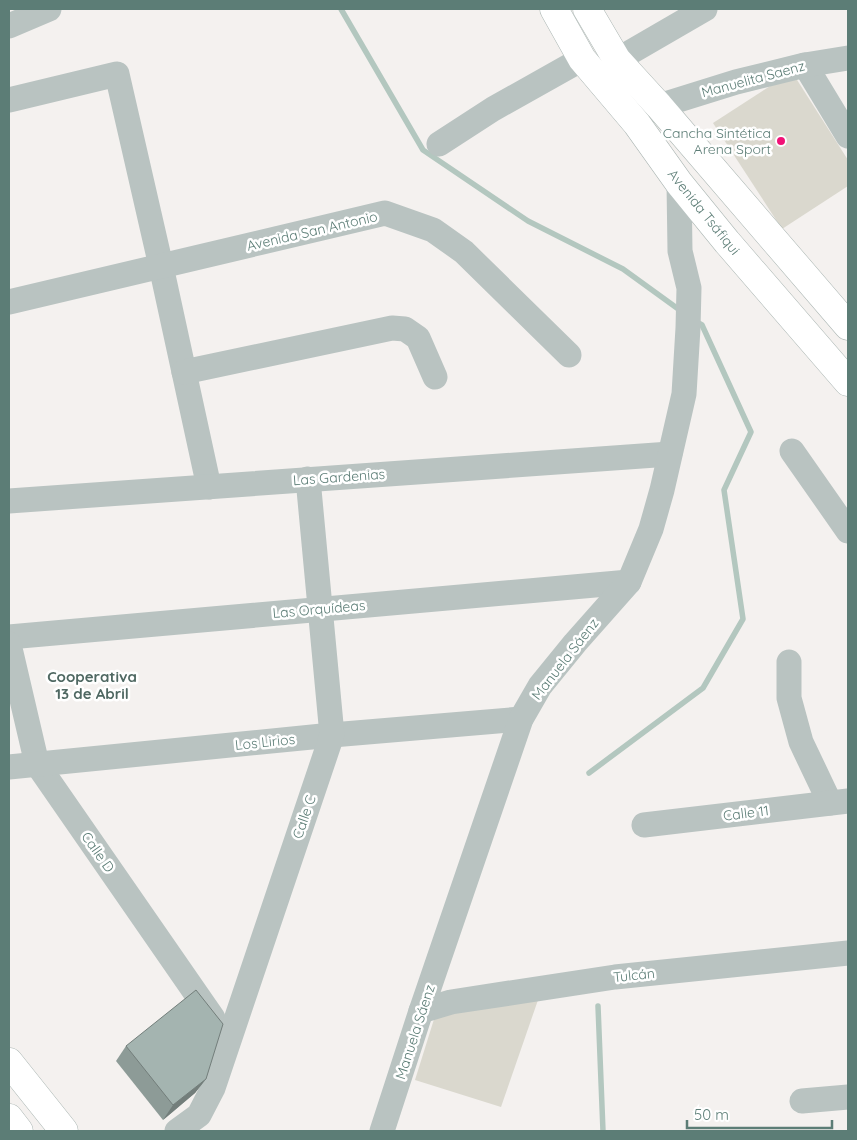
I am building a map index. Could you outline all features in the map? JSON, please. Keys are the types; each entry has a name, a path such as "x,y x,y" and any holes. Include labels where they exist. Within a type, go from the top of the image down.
{"main road":[{"name":"Avenida Tsáfiqui","path":"554,9 582,59 637,124 678,183 848,382"},
{"path":"587,9 617,60 659,106 848,326"},
{"path":"9,1062 64,1131"},
{"path":"9,1118 19,1131"}],"street":[{"path":"9,26 49,9"},
{"path":"617,60 705,9"},
{"name":"Manuelita Saenz","path":"659,106 736,82 805,65 848,58"},
{"path":"439,144 493,109 582,59"},
{"path":"805,65 848,136"},
{"path":"9,100 116,74 161,266 209,487"},
{"name":"Manuela Sáenz","path":"382,1131 521,719 540,686 629,582 651,529 684,394 689,288 680,251 678,183"},
{"name":"Avenida San Antonio","path":"9,302 385,213 432,230 464,252 569,355"},
{"path":"184,372 392,328 405,329 418,338 435,377"},
{"path":"792,451 848,531"},
{"name":"Las Gardenias","path":"9,502 670,454"},
{"name":"Calle C","path":"177,1131 200,1115 214,1088 332,735 308,479"},
{"name":"Las Orquídeas","path":"9,637 629,582"},
{"name":"Calle D","path":"9,644 37,764 229,1041"},
{"path":"788,662 789,698 801,742 839,802"},
{"name":"Los Lirios","path":"9,767 332,735 521,719"},
{"name":"Calle 11","path":"644,825 839,802"},
{"name":"Tulcán","path":"421,1011 459,1001 615,977 848,953"},
{"path":"802,1101 848,1097"}],"shaded area":[{"name":"Cancha Sintética Arena Sport","path":"792,72 848,160 848,186 782,229 713,123"},
{"path":"538,1000 501,1107 415,1080 435,1016"}],"building":[{"path":"196,990 223,1024 206,1079 173,1105 126,1046"}],"waterway":[{"path":"341,9 423,150 528,221 623,269 681,311"},
{"path":"589,773 703,688 743,619 724,490 751,432 702,325 695,321"},
{"path":"598,1006 603,1131"}],"place":[{"name":"Cancha Sintética Arena Sport","path":"781,141"}],"district":[{"name":"Cooperativa 13 de Abril","path":"92,684"}]}
